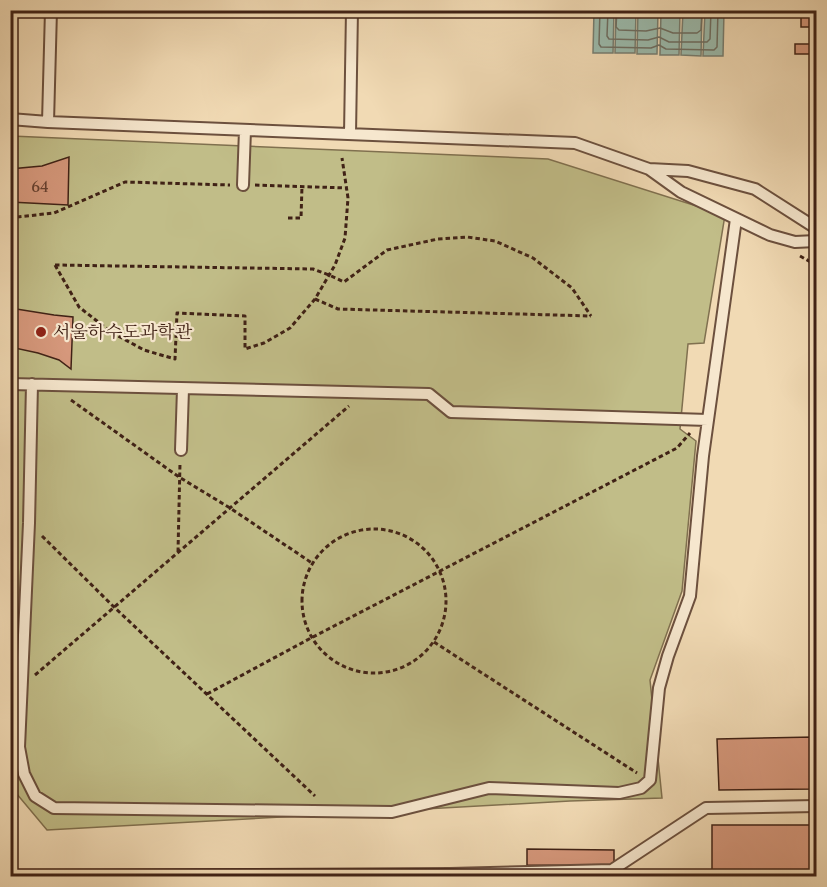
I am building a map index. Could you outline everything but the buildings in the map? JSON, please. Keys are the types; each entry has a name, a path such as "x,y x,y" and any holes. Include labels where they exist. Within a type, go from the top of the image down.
{"lane":[{"path":"48,122 51,10"},
{"path":"350,134 352,10"},
{"path":"10,119 575,143 649,169 681,192 770,236 795,242 816,241"},
{"path":"243,185 244,130"},
{"path":"649,169 688,171 755,189 816,228"},
{"path":"32,384 29,524 19,747 24,774 35,796 54,808 392,812 489,788 619,793 641,788 650,780 659,688 690,596 708,420 736,219"},
{"path":"10,384 429,394 451,412 708,420"},
{"path":"182,450 183,388"},
{"path":"31,876 450,874 612,870 706,808 816,806"}],"path":[{"path":"315,298 338,309 591,316 572,288 533,258 495,242 467,237 438,239 387,250 344,282 329,275 313,269 55,265 79,307 111,332 144,350 175,359 177,313 245,316 244,349 264,343 290,328 315,298 329,275 335,265 345,238 348,198 342,158"},
{"path":"17,217 54,213 125,182 346,188"},
{"path":"288,218 301,218 302,186"},
{"path":"50,385 179,477 230,508 312,564"},
{"path":"23,686 365,392"},
{"path":"207,694 677,448 689,434 708,420"},
{"path":"178,552 179,477 182,450"},
{"path":"29,524 332,812"},
{"path":"363,529 386,530 408,537 427,551 440,571 446,595 444,619 434,642 417,660 396,671 371,674 347,669 326,657 311,638 302,616 302,592 308,570 322,550 340,536 363,529"},
{"path":"434,642 635,771 648,782"}],"shaded area":[{"path":"11,136 548,159 725,215 704,343 688,344 680,429 696,441 682,591 650,680 662,798 47,830 11,787"}],"water":[{"path":"594,11 614,11 613,53 593,53"},
{"path":"616,11 636,11 635,53 615,53"},
{"path":"638,11 658,11 657,54 637,54"},
{"path":"661,11 680,11 679,55 660,55"},
{"path":"683,11 702,11 701,56 681,55"},
{"path":"705,11 724,11 723,56 703,56"}],"place":[{"name":"서울하수도과학관","path":"41,332"}]}
